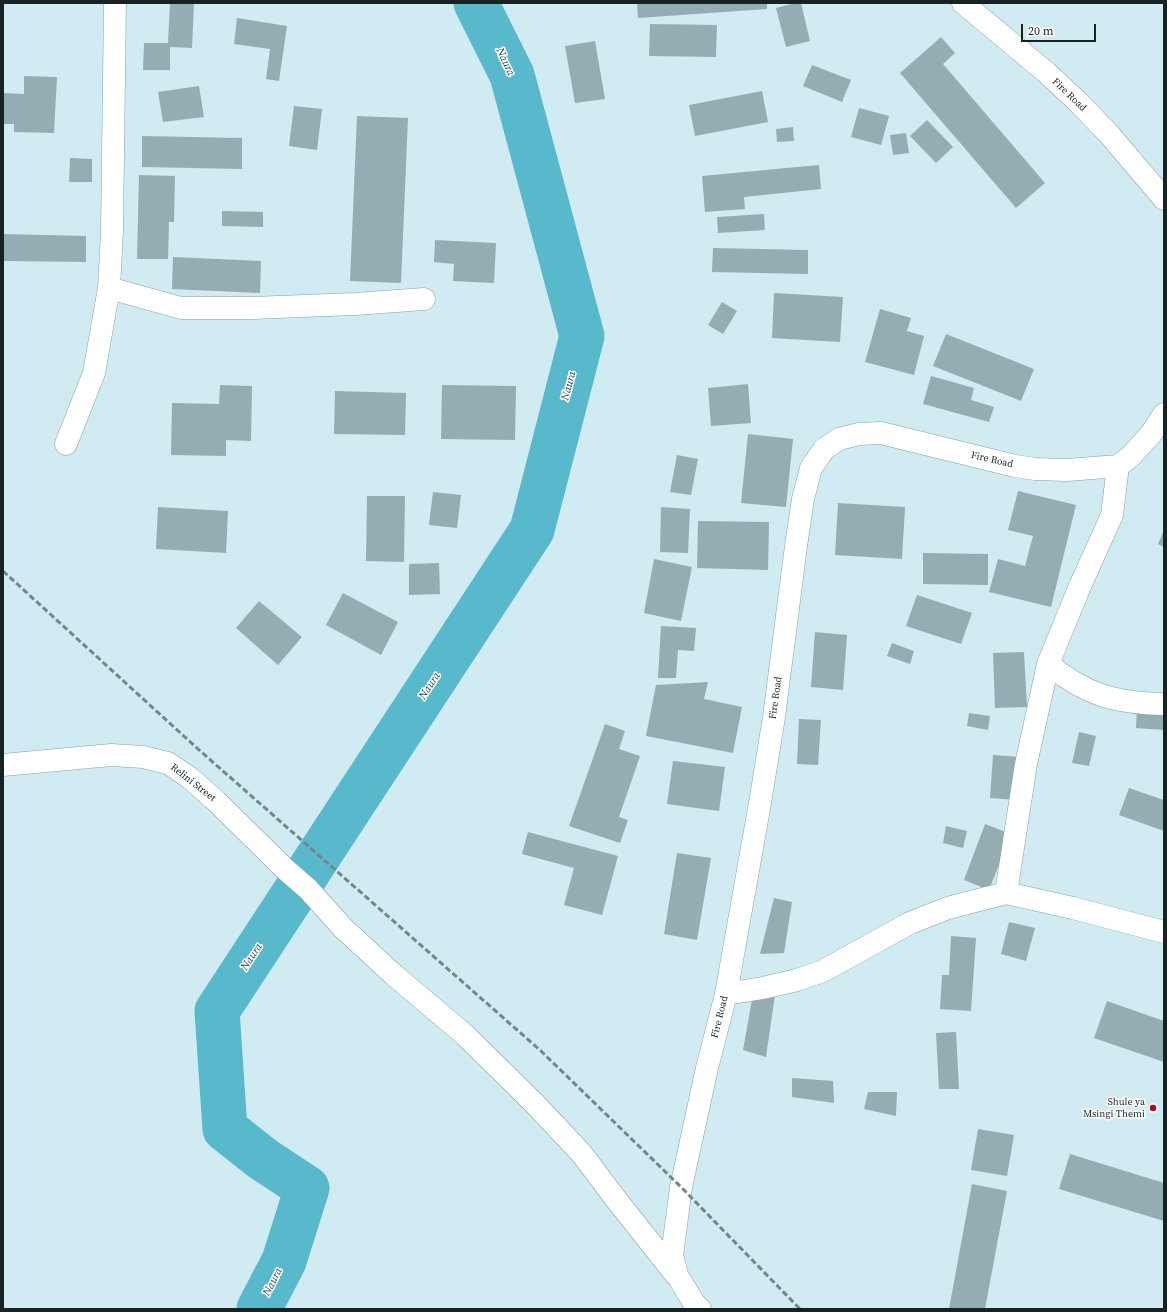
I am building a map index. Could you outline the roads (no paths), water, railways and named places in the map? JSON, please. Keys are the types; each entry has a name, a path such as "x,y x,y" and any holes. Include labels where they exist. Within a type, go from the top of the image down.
{"street":[{"path":"66,444 94,373 109,288 112,231 115,3"},
{"name":"Fire Road","path":"963,3 1047,73 1077,101 1108,133 1164,199"},
{"path":"109,288 180,308 260,308 355,304 424,298"},
{"path":"1006,893 1026,764 1048,664 1080,586 1112,515 1118,466 1131,456 1151,434 1164,414"},
{"name":"Fire Road","path":"700,1309 694,1303 677,1276 672,1255 681,1187 707,1068 726,994 774,717 796,546 803,499 810,468 824,449 840,438 859,434 881,433 1015,466 1035,469 1067,470 1118,466"},
{"path":"1048,664 1065,678 1084,689 1104,696 1125,702 1164,704"},
{"name":"Relini Street","path":"3,765 111,755 143,757 168,763 190,778 216,801 284,869 308,889 343,928 394,976 465,1035 535,1104 582,1154 677,1276"},
{"path":"726,994 763,988 797,980 824,971 910,923 948,908 1006,893 1073,908 1164,932"}],"waterway":[{"name":"Naura","path":"259,1309 284,1261 307,1188 263,1159 225,1129 217,1011 532,530 582,336 512,75 476,3"}],"railway":[{"path":"3,571 198,749 541,1051 681,1187 800,1309"}],"place":[{"name":"Shule ya Msingi Themi","path":"1153,1108"}]}
